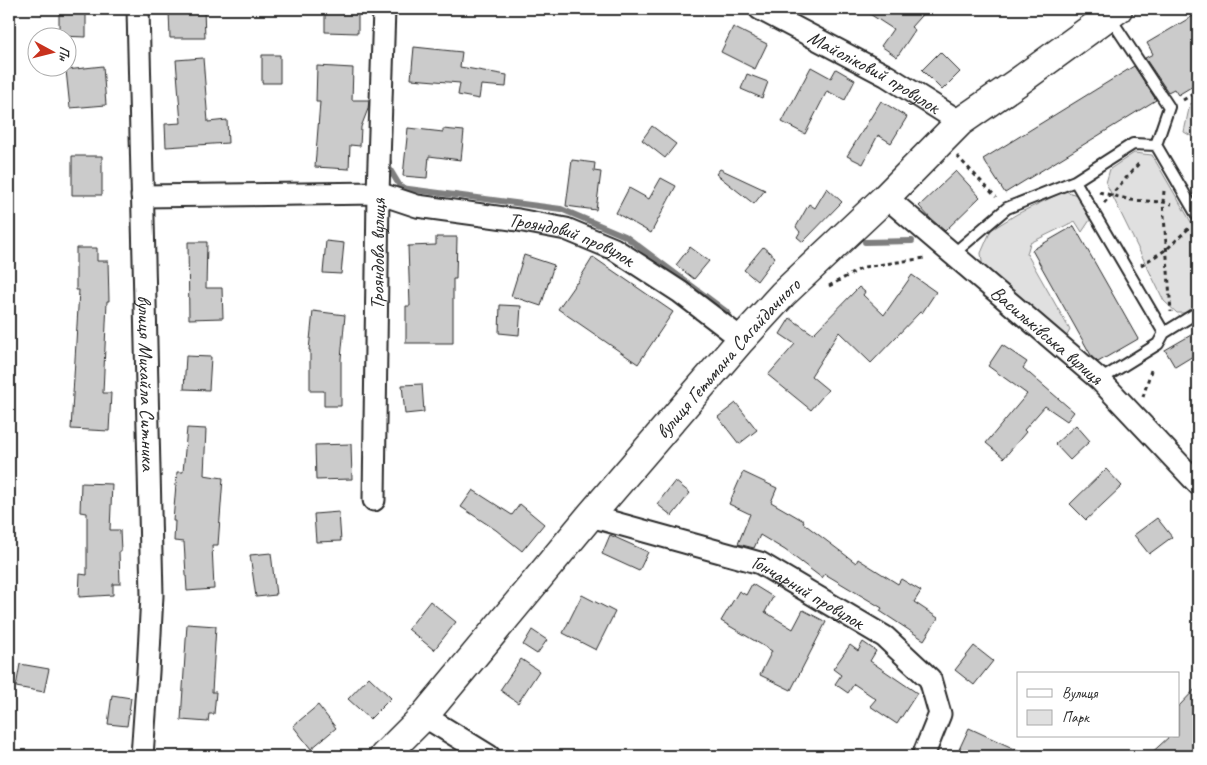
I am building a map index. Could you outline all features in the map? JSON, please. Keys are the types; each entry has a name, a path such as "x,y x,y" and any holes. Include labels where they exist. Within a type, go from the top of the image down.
{"main road":[{"name":"вулиця Гетьмана Сагайдачного","path":"384,756 424,716 590,516 740,340 783,294 886,197 953,130 1114,12"}],"street":[{"name":"вулиця Михайла Ситника","path":"138,9 152,596 142,756"},
{"name":"Трояндова вулиця","path":"374,500 378,194 384,9"},
{"name":"Майоліковий провулок","path":"760,9 887,76 953,130"},
{"name":"Трояндовий провулок","path":"142,196 378,194 417,206 566,228 623,254 680,292 740,340"},
{"name":"Васильківська вулиця","path":"886,197 1100,380 1198,484"},
{"name":"Гончарний провулок","path":"590,516 760,563 885,636 930,679 940,714 923,756"},
{"path":"424,716 489,756"}],"lane":[{"path":"1114,12 1169,107 1156,145 1195,221"},
{"path":"953,254 1007,208 1077,184 1133,144 1156,145"},
{"path":"1077,184 1129,272 1168,330"},
{"path":"1100,380 1158,344 1168,330 1198,312"}],"path":[{"path":"953,130 951,149 1007,208"},
{"path":"1094,215 1110,194 1156,145"},
{"path":"1077,184 1131,200 1163,202 1167,249 1168,330"},
{"path":"1129,272 1167,249 1195,221"},
{"path":"825,288 864,267 953,254"},
{"path":"1137,419 1158,344"}],"green space":[{"path":"1198,101 1198,140 1184,132 1190,104"},
{"path":"1134,153 1152,155 1198,234 1198,307 1187,313 1177,313 1164,301 1106,183 1110,169"},
{"path":"1065,191 1077,195 1090,220 1082,232 1075,221 1030,243 1027,254 1070,330 1064,341 983,271 981,253 991,230 1017,214"}],"building":[{"path":"59,9 86,9 86,37 78,37 78,28 59,28"},
{"path":"204,9 205,38 170,38 169,11"},
{"path":"325,9 358,9 358,33 325,32"},
{"path":"862,9 927,9 911,27 915,30 897,57 881,46 893,29"},
{"path":"1198,13 1198,83 1178,95 1174,89 1168,92 1145,58 1153,54 1147,43"},
{"path":"733,27 767,44 755,69 721,52"},
{"path":"414,47 462,52 460,67 507,75 506,87 481,85 479,99 458,95 460,83 411,79"},
{"path":"940,52 960,72 942,90 922,70"},
{"path":"262,55 280,55 280,83 262,83"},
{"path":"203,58 208,122 227,120 228,143 166,147 165,124 181,123 176,60"},
{"path":"103,66 106,105 70,108 67,78 78,78 78,69"},
{"path":"317,66 353,68 352,100 369,100 368,109 361,127 360,146 350,145 349,169 315,167 320,102 316,102"},
{"path":"1134,66 1156,100 1005,193 983,159"},
{"path":"811,67 831,78 836,69 855,80 845,100 827,91 805,134 782,122"},
{"path":"747,74 768,82 762,98 741,89"},
{"path":"881,101 907,117 891,143 878,135 863,164 847,156"},
{"path":"652,126 676,144 665,158 642,140"},
{"path":"408,128 443,132 443,129 464,131 461,160 429,156 427,178 403,176"},
{"path":"72,156 102,156 102,195 72,195"},
{"path":"572,160 595,163 594,171 601,172 596,210 566,206"},
{"path":"720,169 765,190 754,204 716,174"},
{"path":"956,171 980,197 945,231 919,206"},
{"path":"661,178 676,186 651,233 616,213 629,188 649,199"},
{"path":"827,188 842,202 803,242 797,237 800,232 796,227 809,204 815,208"},
{"path":"1074,226 1138,339 1098,362 1092,357 1032,250"},
{"path":"436,237 457,237 456,279 453,279 453,343 406,343 406,306 410,306 408,246 436,245"},
{"path":"326,241 344,243 341,274 323,273"},
{"path":"188,242 207,242 206,288 222,288 223,318 189,319"},
{"path":"690,247 709,261 694,279 676,265"},
{"path":"763,247 775,257 757,281 744,270"},
{"path":"76,248 97,248 97,261 108,261 109,301 107,301 103,393 111,393 109,431 71,429 79,290 76,290"},
{"path":"524,255 554,265 541,306 511,296"},
{"path":"593,257 673,312 638,364 558,309"},
{"path":"912,275 936,292 922,313 920,312 871,363 839,332 811,376 828,390 811,410 768,375 795,344 780,334 790,318 813,334 859,287 865,292 863,295 884,315"},
{"path":"500,305 521,306 519,335 499,333"},
{"path":"313,311 345,315 341,359 341,406 324,406 324,391 310,391 309,350"},
{"path":"1198,331 1198,353 1175,367 1165,350"},
{"path":"1002,345 1027,362 1023,368 1074,412 1067,421 1045,406 1024,430 1026,432 1004,458 986,443 1027,394 988,366"},
{"path":"186,356 211,357 209,390 184,389"},
{"path":"422,384 424,412 405,414 402,385"},
{"path":"736,403 757,430 739,444 718,417"},
{"path":"1076,425 1090,441 1070,460 1055,444"},
{"path":"187,428 206,429 204,475 223,478 218,545 212,545 214,589 187,591 184,542 174,541 175,521 173,521 177,472 183,472"},
{"path":"351,444 352,479 316,480 315,445"},
{"path":"1106,469 1122,486 1086,520 1070,504"},
{"path":"743,472 777,488 771,502 804,521 803,523 856,563 858,559 898,584 901,579 921,591 914,602 938,618 924,640 880,611 882,608 825,574 822,578 785,550 760,535 754,548 738,544 750,514 729,504"},
{"path":"675,481 690,493 672,516 657,504"},
{"path":"81,483 112,484 110,530 120,530 121,551 119,551 120,584 113,584 113,595 79,597 80,574 87,575 87,513 80,512"},
{"path":"473,490 512,515 520,504 544,524 522,551 496,530 461,507"},
{"path":"339,512 341,541 316,542 314,514"},
{"path":"1157,518 1172,537 1149,554 1134,535"},
{"path":"610,535 648,552 639,571 602,554"},
{"path":"271,553 276,595 256,597 250,555"},
{"path":"752,584 773,597 765,612 793,629 803,610 826,622 791,690 760,675 772,651 721,621 739,591 746,595"},
{"path":"582,595 615,612 596,650 563,633"},
{"path":"430,601 456,622 434,650 408,629"},
{"path":"187,624 216,626 212,692 216,692 214,714 209,714 208,722 181,720"},
{"path":"532,630 547,640 537,654 523,645"},
{"path":"863,642 876,651 870,661 917,693 897,724 870,706 876,699 854,684 848,693 835,684 841,675 833,669 850,645 858,651"},
{"path":"974,646 993,661 974,685 955,670"},
{"path":"521,659 539,671 518,703 500,690"},
{"path":"20,664 49,669 44,692 16,687"},
{"path":"369,677 391,698 370,719 348,699"},
{"path":"1198,686 1198,756 1148,756 1168,738 1180,738 1180,705"},
{"path":"112,695 131,698 127,726 108,724"},
{"path":"318,705 336,728 311,749 293,726"},
{"path":"969,728 1030,756 956,756"}],"waterway":[{"path":"389,162 389,168 401,188 561,209 625,236 728,313"},
{"path":"865,242 912,241"}]}
